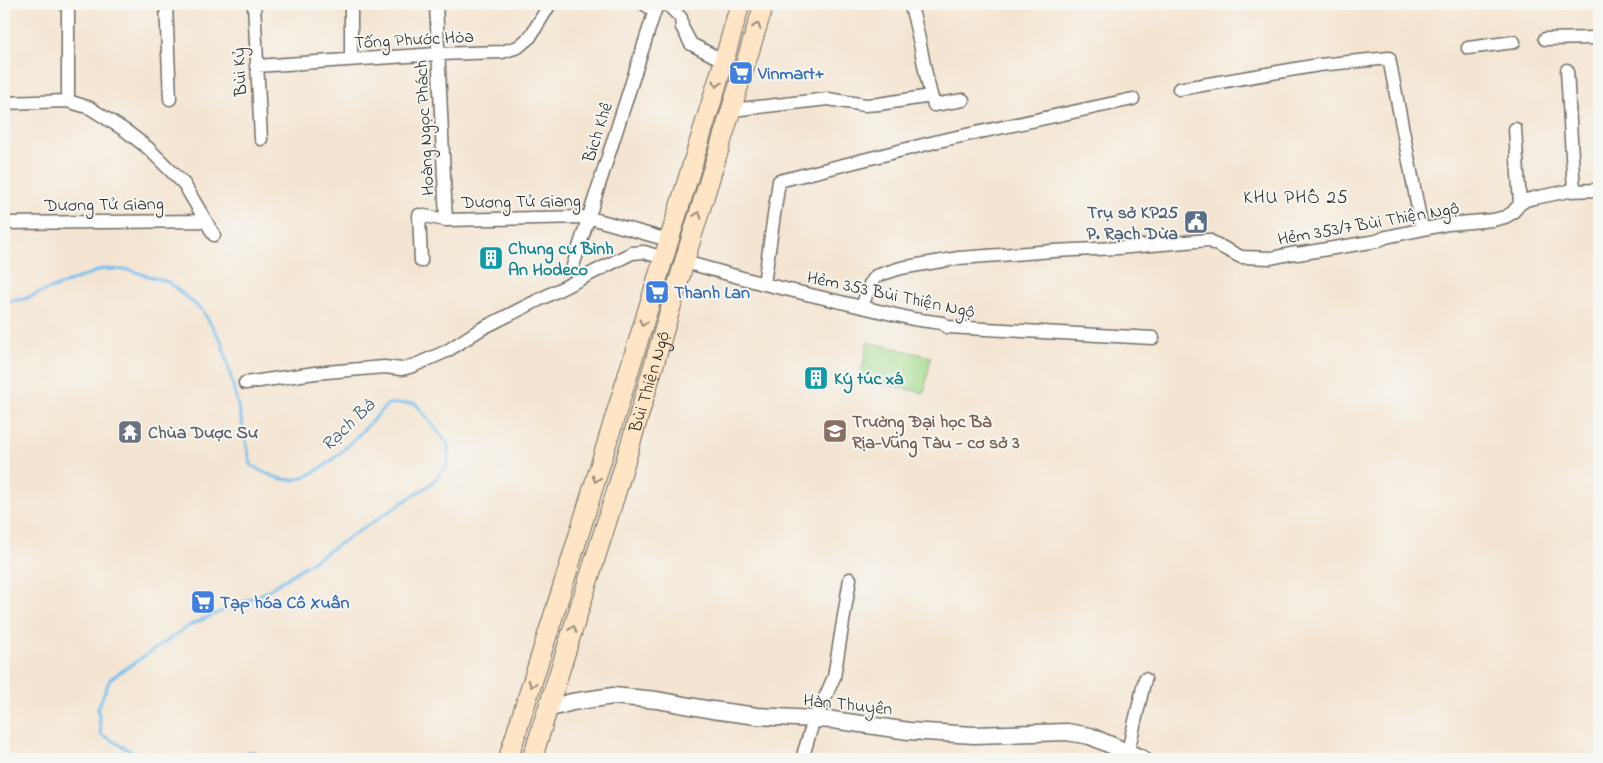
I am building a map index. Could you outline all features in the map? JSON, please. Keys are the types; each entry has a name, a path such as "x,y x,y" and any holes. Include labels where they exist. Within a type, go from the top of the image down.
{"main road":[{"name":"Bùi Thiện Ngộ","path":"508,759 740,4"},
{"name":"Bùi Thiện Ngộ","path":"532,759 764,4"},
{"path":"665,249 687,254"},
{"path":"543,649 564,655"}],"street":[{"path":"68,4 68,100"},
{"path":"166,4 170,99"},
{"name":"Bùi Kỷ","path":"254,4 261,139"},
{"path":"351,4 352,59"},
{"name":"Hoàng Ngọc Phách","path":"436,4 446,220"},
{"name":"Tống Phước Hòa","path":"256,66 438,54 502,52 518,47 530,37 550,4"},
{"path":"667,4 681,18 682,27 691,44 724,61"},
{"path":"910,4 934,105 963,100"},
{"name":"Bích Khê","path":"573,266 652,6"},
{"path":"1545,39 1596,38"},
{"path":"1468,48 1514,42"},
{"path":"1179,89 1319,65 1389,58 1422,229"},
{"path":"1567,70 1574,191"},
{"path":"732,110 828,99 865,105 931,96"},
{"path":"764,284 779,181 943,140 1133,99"},
{"path":"4,102 68,100 90,108 126,131 148,148 184,184 204,221 214,235"},
{"path":"1515,129 1520,204"},
{"name":"Hẻm 353/7 Bùi Thiện Ngộ","path":"862,307 870,284 876,276 901,268 945,259 1208,240 1241,257 1271,258 1377,241 1448,224 1493,220 1506,217 1526,200 1574,191 1599,190"},
{"name":"Dương Tử Giang","path":"421,261 419,215 446,220 587,217 665,249"},
{"name":"Dương Tử Giang","path":"4,222 204,221"},
{"path":"245,383 315,373 384,367 402,369 412,366 446,351 481,329 632,253 665,249"},
{"name":"Hẻm 353 Bùi Thiện Ngộ","path":"687,254 764,284 913,319 942,323 947,327 1153,338"},
{"path":"802,759 814,719 834,677 850,579"},
{"path":"1128,751 1144,679"},
{"name":"Hàn Thuyên","path":"547,709 572,702 613,696 657,700 757,716 833,720 909,731 974,735 1067,732 1090,736 1143,759"}],"green space":[{"path":"868,342 931,357 924,393 860,379"}],"waterway":[{"name":"Rạch Bà","path":"4,302 24,299 102,269 129,270 168,282 202,310 222,342 251,465 274,477 290,480 303,478 316,471 330,462 356,438 388,404 415,403 448,444 448,464 431,484 264,593 192,624 110,679 98,708 101,734 144,759"},
{"name":"Rạch Bà","path":"219,759 254,751 261,759"}],"place":[{"name":"Vinmart+","path":"741,73"},
{"name":"Trụ sở KP25 P. Rạch Dừa","path":"1196,222"},
{"name":"Chung cư Bình An Hodeco","path":"491,258"},
{"name":"Thanh Lan","path":"657,292"},
{"name":"Ký túc xá","path":"816,378"},
{"name":"Trường Đại học Bà Rịa-Vũng Tàu - cơ sở 3","path":"835,431"},
{"name":"Chùa Dược Sư","path":"130,432"},
{"name":"Tạp hóa Cô Xuân","path":"203,602"}],"district":[{"name":"KHU PHỐ 25","path":"1296,196"}]}
